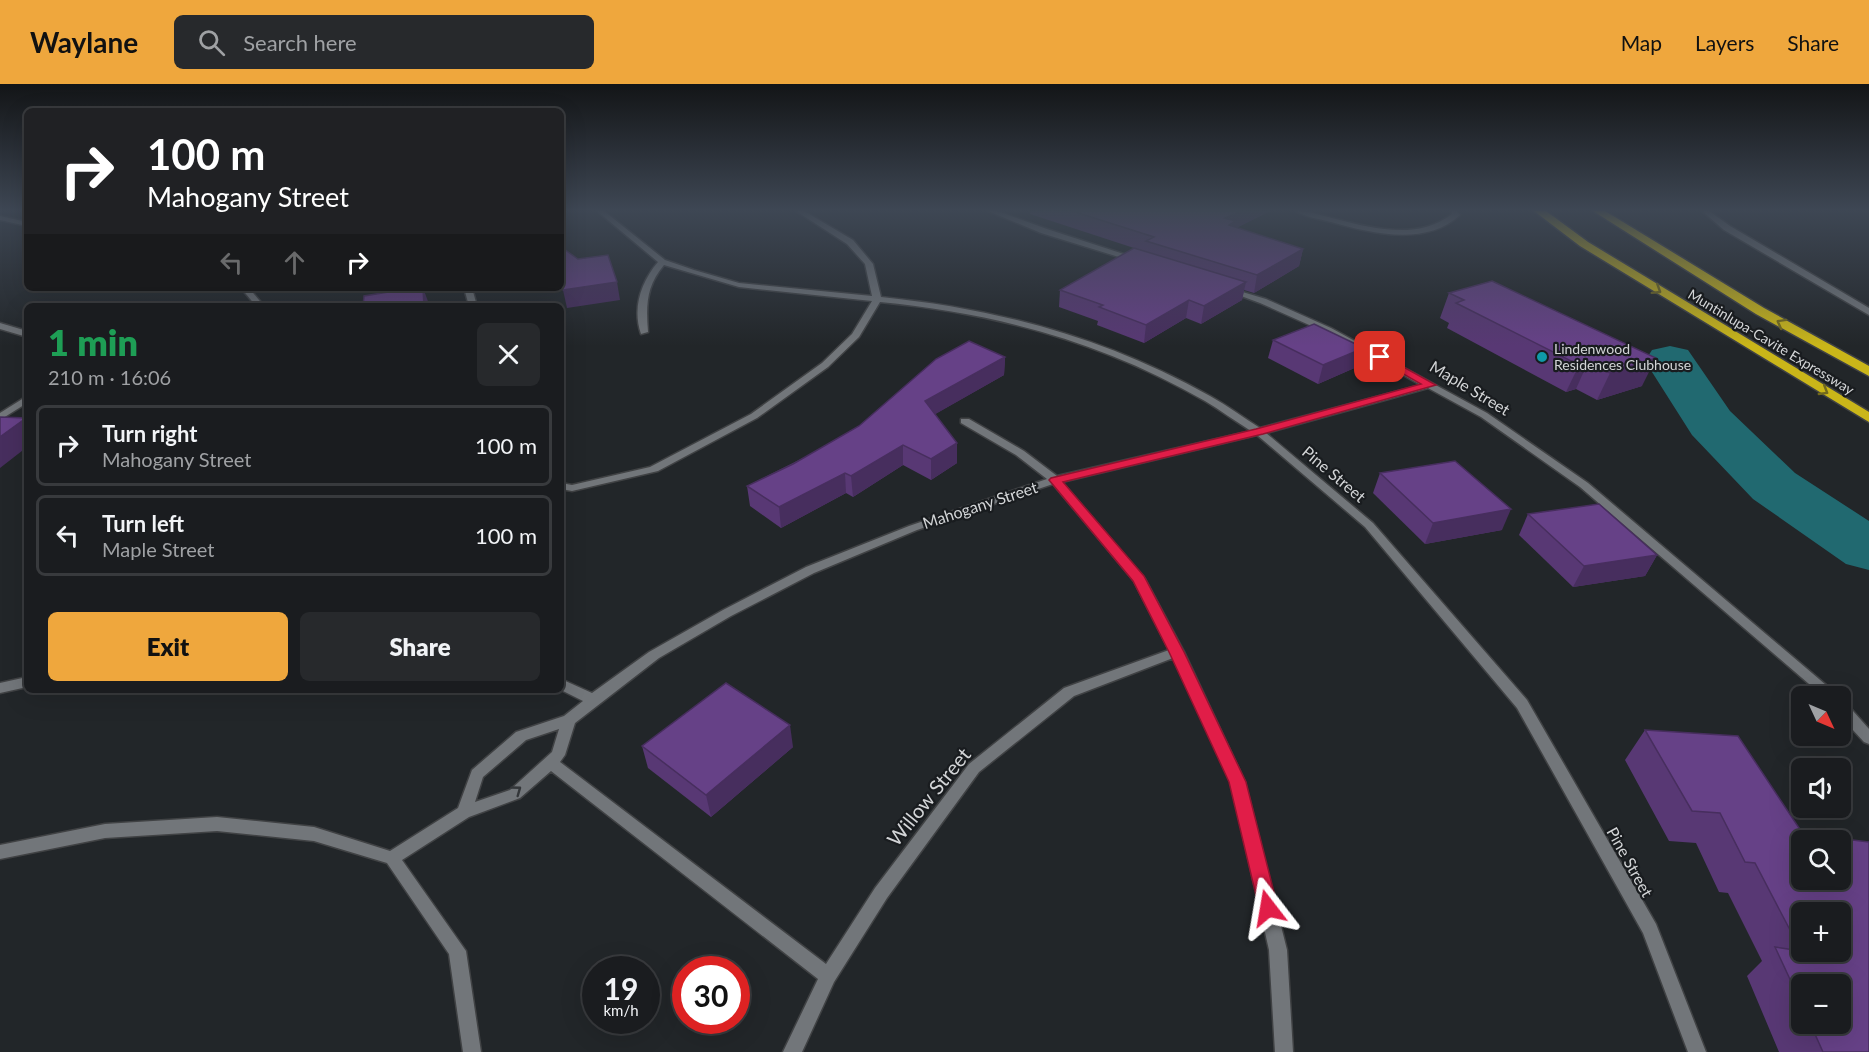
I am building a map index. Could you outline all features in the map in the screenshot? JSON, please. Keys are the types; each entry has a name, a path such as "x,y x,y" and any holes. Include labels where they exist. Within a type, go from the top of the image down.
{"highway":[{"name":"Muntinlupa-Cavite Expressway","path":"1604,256 1869,418"},
{"name":"Muntinlupa-Cavite Expressway","path":"1670,256 1760,312 1869,372"}],"street":[{"name":"Pine Street","path":"655,256 662,262 739,285 937,305 985,314 1084,342 1145,367 1208,399 1259,432 1369,525 1522,704 1650,930 1697,1052"},
{"path":"564,487 572,488 654,469 754,416 825,365 856,335 877,299 869,264 863,256"},
{"path":"1125,256 1153,265"},
{"path":"1775,256 1869,312"},
{"path":"644,332 641,303 643,288 662,262"},
{"name":"Maple Street","path":"1220,286 1263,301 1328,330 1484,416 1584,485 1820,686"},
{"path":"248,291 258,303"},
{"path":"0,326 24,333"},
{"name":"Mahogany Street","path":"464,812 477,774 522,736 569,720 654,655 727,613 810,570 914,528 1055,480 1259,432 1430,385"},
{"path":"0,417 24,401"},
{"path":"965,421 1020,453 1055,480 1139,579 1177,652 1238,782 1278,950 1284,1052"},
{"name":"Willow Street","path":"792,1052 828,976 881,893 974,768 1069,692 1177,652"},
{"path":"0,688 24,683"},
{"path":"564,686 593,700"},
{"path":"1851,718 1869,738"},
{"path":"392,858 464,812 515,795 558,755 569,720"},
{"path":"550,762 828,976"},
{"path":"0,852 105,831 217,824 314,834 392,858 458,951 472,1052"}],"building":[{"path":"564,256 574,256 578,259 608,256 617,282 564,290"},
{"path":"1120,256 1161,256 1246,282 1204,306 1189,300 1146,325 1099,307 1103,305 1060,290"},
{"path":"1196,256 1290,256 1257,275"},
{"path":"1492,281 1656,358 1610,373 1588,362 1579,365 1456,303 1464,300 1449,293"},
{"path":"395,291 423,291 424,303 363,303 364,296"},
{"path":"1314,324 1364,348 1323,365 1273,340"},
{"path":"969,341 1005,357 925,401 957,443 931,459 903,445 851,476 845,473 779,507 747,486 793,464 859,426 936,359"},
{"path":"0,417 24,418 24,419 0,437"},
{"path":"1455,461 1511,509 1433,523 1380,473"},
{"path":"1599,504 1657,555 1584,566 1528,514"},
{"path":"726,683 790,725 706,795 642,746"},
{"path":"1645,730 1738,736 1800,830 1791,830 1791,890 1851,890 1851,840 1869,842 1869,1052 1823,1052 1815,1034 1851,1034 1851,974 1791,974 1791,981 1775,947 1791,949 1791,962 1851,962 1851,902 1791,902 1791,932 1755,863 1745,862 1720,813 1692,811"}],"waterway":[{"path":"1670,361 1711,423 1774,486 1869,550"}],"place":[{"name":"Lindenwood Residences Clubhouse","path":"1542,357"}],"route":[{"path":"1268,908 1238,782 1177,652 1139,579 1055,480 1259,432 1430,385 1380,357"}]}
